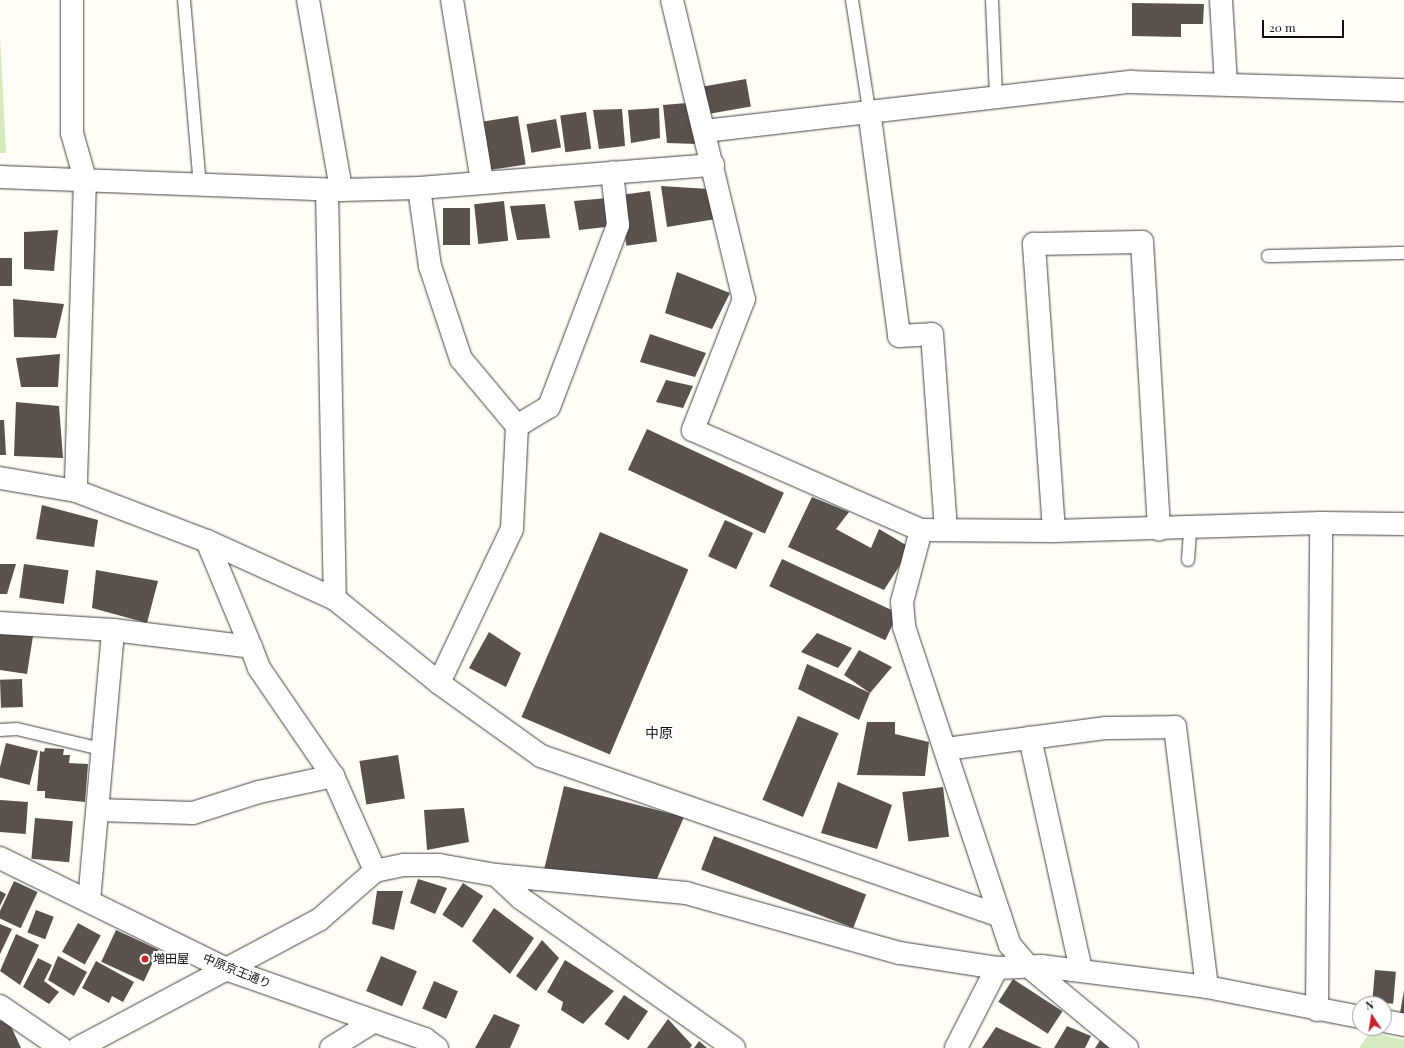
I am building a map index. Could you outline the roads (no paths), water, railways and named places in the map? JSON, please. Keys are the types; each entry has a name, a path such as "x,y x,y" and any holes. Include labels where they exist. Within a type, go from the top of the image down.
{"street":[{"path":"72,0 72,133 85,179 76,491"},
{"path":"308,0 334,190 335,599"},
{"path":"452,0 482,182"},
{"path":"672,0 705,131 744,299 693,430 921,530 1190,530 1321,522 1404,524"},
{"path":"1221,0 1226,83"},
{"path":"705,131 869,110 1131,82 1226,83 1404,90"},
{"path":"869,110 899,336 932,334 946,530"},
{"path":"0,177 85,179 200,186 334,190 419,188 713,165"},
{"path":"517,426 550,407 610,247 618,225 612,172"},
{"path":"419,188 430,266 462,359 517,426 512,529 439,683"},
{"path":"1054,531 1034,244 1142,242 1159,529"},
{"path":"0,478 76,491 207,541 335,599 439,683 541,756 1000,916"},
{"path":"1317,1010 1321,522"},
{"path":"921,530 902,602 904,626 1010,944 1027,965 1128,1048"},
{"path":"207,541 259,668 333,776 375,871"},
{"path":"0,624 113,630 251,647"},
{"path":"89,900 98,810 101,749 113,630"},
{"path":"946,749 1106,728 1175,726 1206,987"},
{"path":"1030,738 1081,970"},
{"path":"98,810 193,813 259,792 333,776"},
{"name":"中原京王通り","path":"0,858 89,900 228,970 425,1039 437,1048"},
{"path":"78,1048 104,1043 228,970 319,920 375,871 404,865 438,865 496,875 686,893 900,952 997,968 1027,965 1081,970 1206,987 1352,1016"},
{"path":"496,875 522,899 734,1048"},
{"path":"956,1048 997,968"},
{"path":"0,1006 62,1048"},
{"path":"331,1048 373,1022"},
{"path":"1392,1023 1404,1025"}],"lane":[{"path":"184,0 200,186"},
{"path":"852,0 869,110"},
{"path":"992,0 996,96"},
{"path":"1268,256 1404,253"},
{"path":"1188,560 1190,530"},
{"path":"0,730 17,729 101,749"}],"place":[{"name":"増田屋","path":"145,959"}],"district":[{"name":"中原","path":"659,733"}]}
